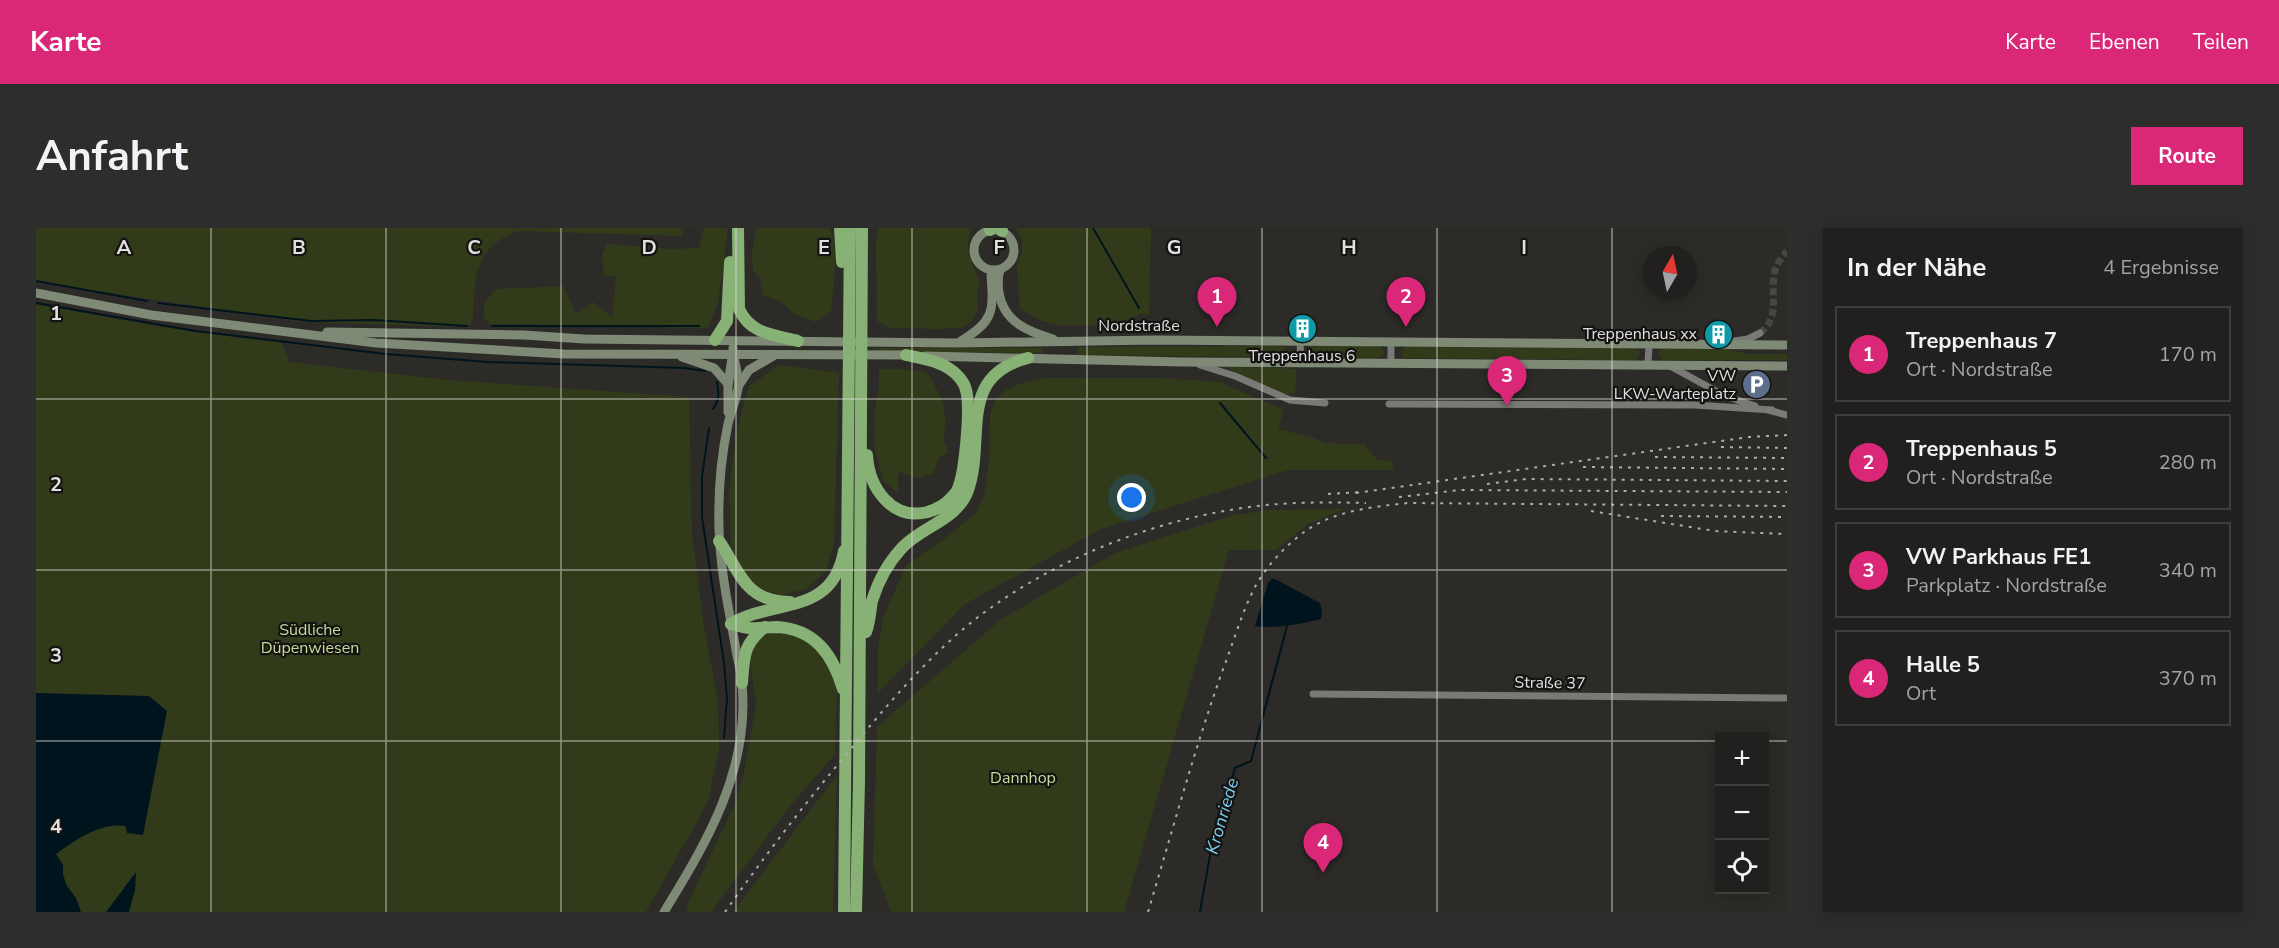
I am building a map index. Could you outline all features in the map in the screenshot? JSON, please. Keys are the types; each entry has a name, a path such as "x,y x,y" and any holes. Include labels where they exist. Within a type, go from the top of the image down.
{"highway":[{"path":"715,340 725,325 729,310 732,228"},
{"path":"738,228 739,309 743,318 759,331 798,341"},
{"path":"840,228 843,305 849,319"},
{"path":"844,912 850,228"},
{"path":"856,912 864,231"},
{"path":"861,413 867,437 868,463 876,490 884,500 904,512 918,514 940,508 949,501 957,491 963,465 968,410 966,390 955,372 943,364 906,355"},
{"path":"860,644 867,628 877,587 888,564 917,534 952,512 968,493 975,454 978,409 988,383 1003,367 1029,358"},
{"path":"731,624 745,615 803,602 817,596 830,584 843,554 848,529"},
{"path":"719,541 736,572 752,591 763,598 778,602 803,602"},
{"path":"731,624 750,628 790,628 807,634 830,656 838,672 847,705"},
{"path":"742,683 747,646 753,636 765,627"}],"street":[{"path":"959,343 986,324 991,313 991,277 988,270 977,262 974,249 980,236 996,229 1012,241 1015,250 1010,264 1000,270 988,270"},
{"path":"1000,270 997,277 1000,298 1002,307 1009,317 1029,330 1061,341"},
{"path":"36,293 151,315 292,332"},
{"name":"Nordstraße","path":"292,332 524,335 584,339 959,343 1061,341 1786,345"},
{"name":"Nordstraße","path":"292,332 376,343 564,354 906,355 1182,362 1787,366"},
{"path":"1720,344 1748,339 1760,333"},
{"path":"728,424 728,384 733,340"},
{"path":"1300,342 1300,363"},
{"path":"1391,342 1391,363"},
{"path":"1648,364 1649,344"},
{"path":"674,354 714,368 728,384"},
{"path":"664,912 713,828 724,802 738,753 742,728 742,683 719,541 719,499 723,458 728,424 738,387 738,372 733,354"},
{"path":"738,387 749,370 775,355"},
{"name":"Nordstraße","path":"1182,362 1208,367 1290,400 1325,403"},
{"path":"1668,364 1725,396 1787,415"},
{"path":"1389,404 1695,405 1772,411"},
{"name":"Straße 37","path":"1313,694 1787,698"}],"green space":[{"path":"36,228 684,228 682,236 519,231 504,237 493,245 480,265 476,277 473,319 470,325 465,327 302,322 36,282"},
{"path":"704,228 728,228 718,303 708,328 490,324 483,317 485,302 496,289 563,286 576,314 593,302 612,317 616,277 604,276 602,256 606,244 673,249 699,248"},
{"path":"756,228 830,228 835,258 831,312 816,322 794,314 780,301 763,295 760,279 753,270 752,254"},
{"path":"878,228 972,228 968,249 980,282 977,291 978,310 973,319 964,327 942,329 889,328 877,321 876,243"},
{"path":"1016,228 1151,228 1149,315 1140,314 1118,325 1058,325 1042,321 1020,309 1017,266 1022,253 1022,241"},
{"name":"Südliche Düpenwiesen","path":"36,304 155,326 282,343 289,362 449,380 689,397 692,535 704,627 718,700 719,748 708,802 646,912 36,912"},
{"path":"1310,346 1376,346 1382,348 1384,353 1381,357 1376,358 1309,357 1305,354 1305,350"},
{"path":"1407,346 1634,348 1639,350 1640,354 1636,360 1403,358 1401,351"},
{"path":"1078,347 1285,347 1287,354 1279,357 1077,355"},
{"path":"873,348 1042,348 1043,353 873,351"},
{"path":"1723,349 1749,354 1787,354 1787,360 1662,360 1658,354 1660,350"},
{"path":"779,365 839,373 834,544 826,571 806,589 781,595 756,587 740,567 731,544 729,493 736,434 749,386"},
{"path":"1233,365 1294,369 1297,372 1295,393 1279,393 1262,387 1231,370 1229,367"},
{"path":"879,369 926,372 937,389 945,413 943,442 948,454 940,456 933,474 919,478 898,472 898,493 884,482 875,450 874,414 879,387"},
{"path":"1042,378 1160,378 1220,382 1284,410 1278,429 1325,443 1364,444 1377,460 1393,461 1393,470 1288,470 1101,529 965,604 878,693 878,650 883,618 906,565 943,540 977,512 984,495 989,463 990,416 995,400 1003,392 1016,385"},
{"name":"Dannhop","path":"1345,509 1308,524 1276,550 1229,550 1124,912 891,912 873,864 877,727 1000,620 1115,553 1230,516 1268,510"},
{"path":"777,633 806,639 817,649 835,673 837,691 835,754 789,807 711,912 690,912 686,907 734,806 744,773 756,704 750,658 755,642 765,635"},
{"path":"837,775 833,912 733,912"}],"water":[{"path":"1273,578 1320,603 1321,619 1280,626 1255,626 1268,583"},
{"path":"36,693 149,696 167,711 143,835 127,833 125,826 116,825 98,829 56,854 63,865 63,875 67,886 76,898 81,912 36,912"},
{"path":"136,872 135,890 129,912 106,912"}],"waterway":[{"name":"Kronriede","path":"1093,228 1139,308"},
{"path":"36,281 147,301"},
{"path":"36,303 195,331 386,354 488,362 684,368 705,371"},
{"path":"158,303 311,321 374,320 467,326"},
{"path":"492,326 699,326"},
{"path":"713,409 718,396 717,382"},
{"name":"Kronriede","path":"1220,403 1266,458"},
{"path":"709,428 702,476 702,517 724,663 727,698 724,738"},
{"name":"Kronriede","path":"1200,912 1210,855 1235,768 1251,761 1287,626"}],"tunnel":[{"path":"1760,333 1770,320 1775,272 1787,251"}],"railway":[{"path":"1356,493 1749,437 1787,435"},
{"path":"1721,447 1787,448"},
{"path":"1655,457 1787,458"},
{"path":"1583,467 1787,469"},
{"path":"1487,484 1526,479 1787,481"},
{"path":"1399,497 1460,490 1787,492"},
{"path":"1328,494 1364,492"},
{"path":"725,912 804,806 898,693 961,631 1009,595 1075,559 1110,544 1183,520 1257,506 1366,503"},
{"path":"1148,912 1202,732 1245,608 1255,587 1271,563 1307,530 1343,514 1408,503 1787,506"},
{"path":"1591,511 1715,531 1787,534"},
{"path":"1661,516 1787,517"}],"place":[{"name":"Treppenhaus 7","path":"1217,327"},
{"name":"Treppenhaus 5","path":"1406,327"},
{"name":"Treppenhaus 6","path":"1302,328"},
{"name":"Treppenhaus xx","path":"1718,334"},
{"name":"VW LKW-Warteplatz","path":"1757,385"},
{"name":"VW Parkhaus FE1","path":"1507,406"},
{"name":"Halle 5","path":"1323,873"}]}
